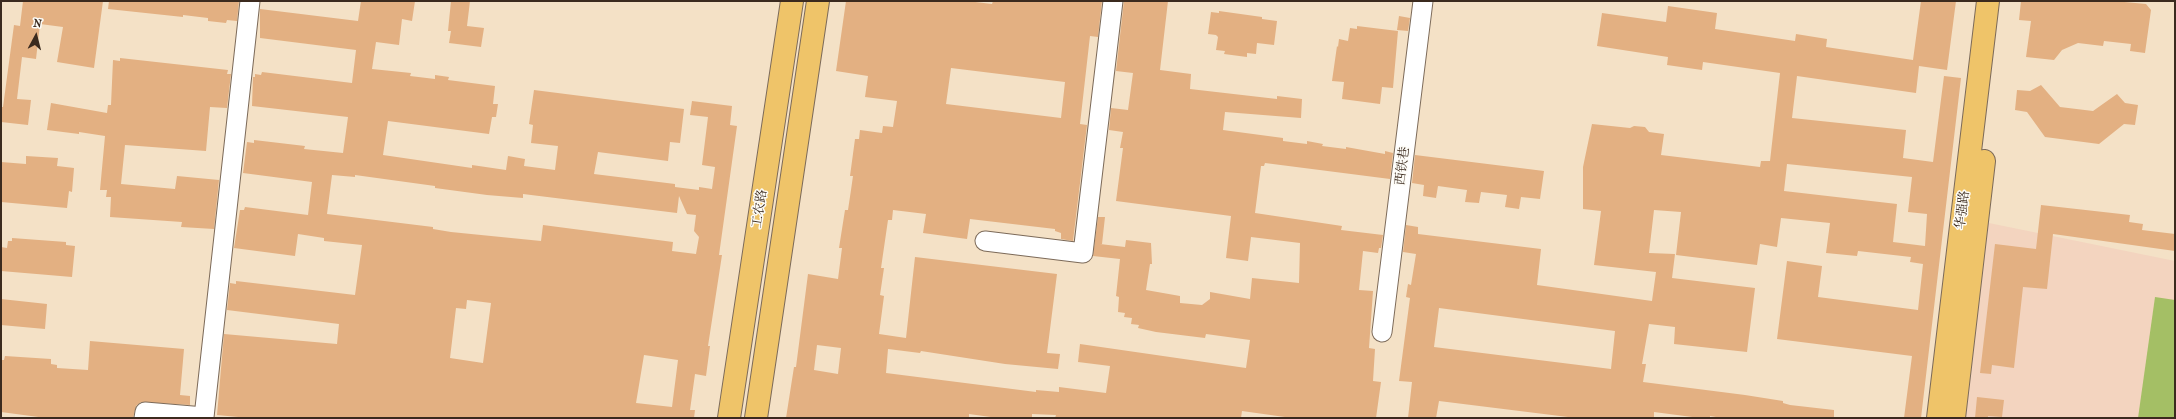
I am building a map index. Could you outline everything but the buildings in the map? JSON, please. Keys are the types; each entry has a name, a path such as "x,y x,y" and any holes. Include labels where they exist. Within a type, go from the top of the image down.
{"main road":[{"name":"工农路","path":"729,418 792,1"},
{"name":"工农路","path":"756,418 818,1"},
{"name":"华强路","path":"1938,418 1988,1"},
{"name":"华强路","path":"1954,418 2003,1"}],"street":[{"path":"144,418 145,412 204,417 250,1"},
{"path":"985,241 1083,253 1113,1"},
{"name":"西铁巷","path":"1382,332 1423,1"}],"shaded area":[{"path":"1984,222 2175,261 2175,418 1963,418"}],"green space":[{"path":"2155,297 2175,300 2175,418 2138,418"}]}
